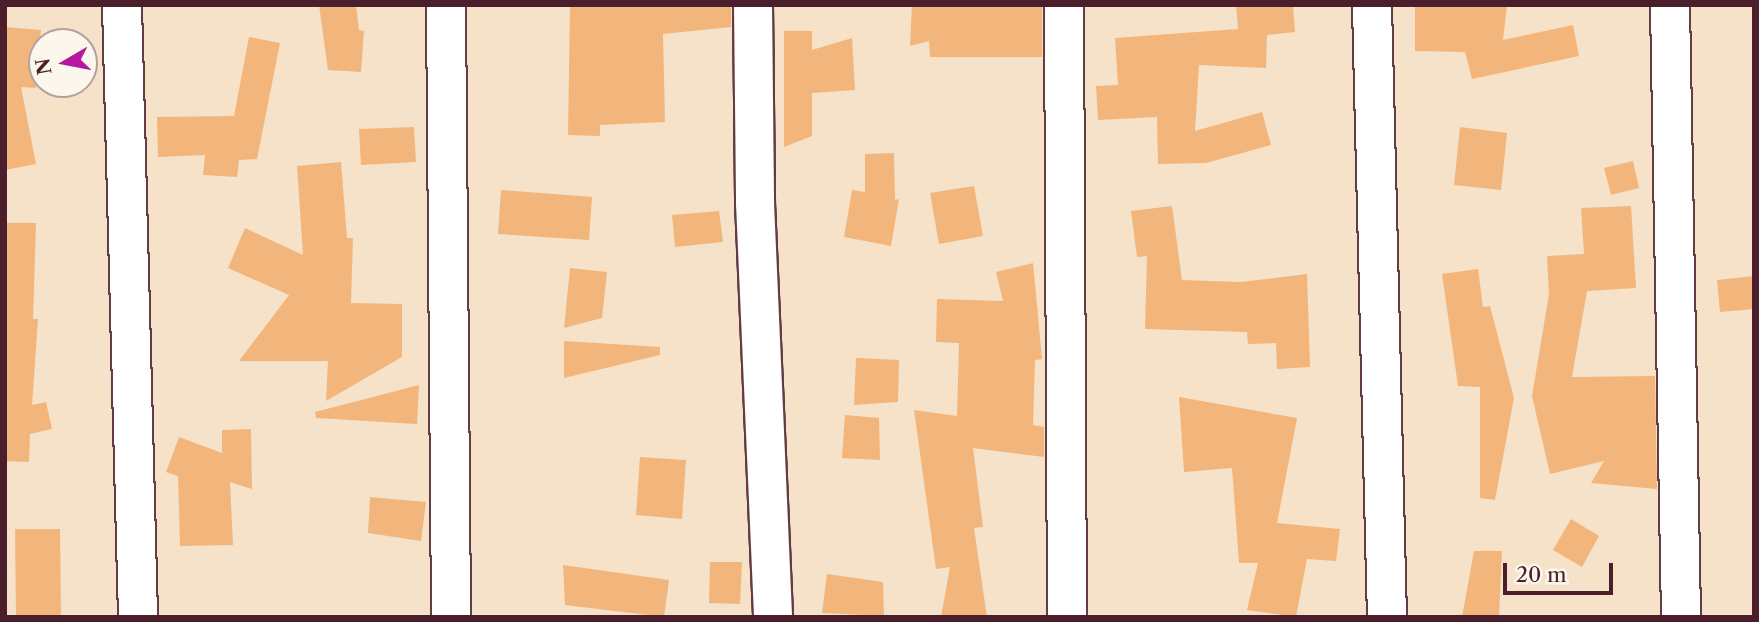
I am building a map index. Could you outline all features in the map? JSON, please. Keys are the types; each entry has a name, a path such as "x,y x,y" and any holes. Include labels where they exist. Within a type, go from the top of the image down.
{"street":[{"path":"122,5 138,617"},
{"path":"446,5 451,617"},
{"path":"753,5 755,203 773,617"},
{"path":"1064,5 1067,617"},
{"path":"1372,5 1387,617"},
{"path":"1670,5 1681,617"}],"building":[{"path":"319,5 356,5 359,30 364,31 361,72 328,70"},
{"path":"570,5 731,5 731,27 663,34 665,122 600,125 600,136 568,135"},
{"path":"912,5 1042,5 1042,57 930,57 929,41 910,46"},
{"path":"1236,5 1293,5 1295,32 1267,35 1266,68 1199,65 1195,131 1262,112 1271,145 1206,163 1158,164 1157,117 1098,120 1096,86 1118,85 1115,38 1238,29"},
{"path":"1415,5 1507,5 1503,40 1573,25 1579,56 1472,79 1465,52 1415,51"},
{"path":"5,27 28,29 28,87 21,87 36,164 5,170"},
{"path":"784,31 812,31 812,50 852,38 855,90 812,93 812,136 784,147"},
{"path":"249,37 280,43 257,159 239,160 237,177 203,175 205,155 158,157 157,117 234,116"},
{"path":"414,127 416,162 361,165 359,129"},
{"path":"1460,127 1507,133 1501,190 1454,185"},
{"path":"894,153 895,200 899,199 891,246 844,237 852,190 865,192 865,154"},
{"path":"1633,161 1639,188 1611,195 1604,168"},
{"path":"341,162 347,238 353,238 351,303 402,304 402,357 326,401 328,361 239,361 289,295 228,268 245,228 303,255 297,166"},
{"path":"974,186 983,236 939,244 930,193"},
{"path":"501,190 592,197 589,240 498,234"},
{"path":"1172,206 1182,280 1242,282 1307,274 1310,367 1277,369 1276,343 1248,344 1247,332 1145,329 1147,256 1137,257 1131,211"},
{"path":"1631,206 1636,288 1587,291 1572,377 1655,376 1657,489 1591,483 1604,461 1550,474 1532,396 1549,294 1547,256 1584,254 1581,208"},
{"path":"719,211 723,242 675,247 672,215"},
{"path":"5,223 36,223 33,319 38,319 32,405 46,402 52,429 30,434 29,462 5,461"},
{"path":"1033,263 1042,359 1035,360 1033,425 1044,427 1044,457 973,448 983,527 974,528 987,617 941,617 950,567 936,569 914,410 957,416 959,343 936,342 937,299 1003,301 996,272"},
{"path":"570,268 607,272 602,318 564,328"},
{"path":"1478,269 1483,307 1490,306 1514,398 1495,500 1480,498 1480,387 1458,386 1442,274"},
{"path":"1754,276 1754,309 1720,312 1717,280"},
{"path":"564,341 660,347 660,355 564,378"},
{"path":"856,358 899,360 898,402 854,405"},
{"path":"419,385 417,424 316,418 315,412"},
{"path":"1179,397 1297,418 1277,523 1340,529 1336,561 1307,559 1296,617 1247,610 1258,563 1239,563 1232,468 1184,472"},
{"path":"845,415 879,418 880,460 842,458"},
{"path":"251,429 252,489 230,482 233,545 180,546 178,476 166,472 179,437 222,453 222,430"},
{"path":"640,457 686,460 682,519 636,515"},
{"path":"370,497 426,502 421,541 368,533"},
{"path":"1571,519 1599,536 1582,567 1553,550"},
{"path":"15,529 60,529 61,617 16,617"},
{"path":"1474,551 1502,551 1499,617 1462,617"},
{"path":"710,562 742,562 740,604 709,603"},
{"path":"563,565 669,580 664,617 565,605"},
{"path":"827,574 883,582 884,616 822,613"}]}
